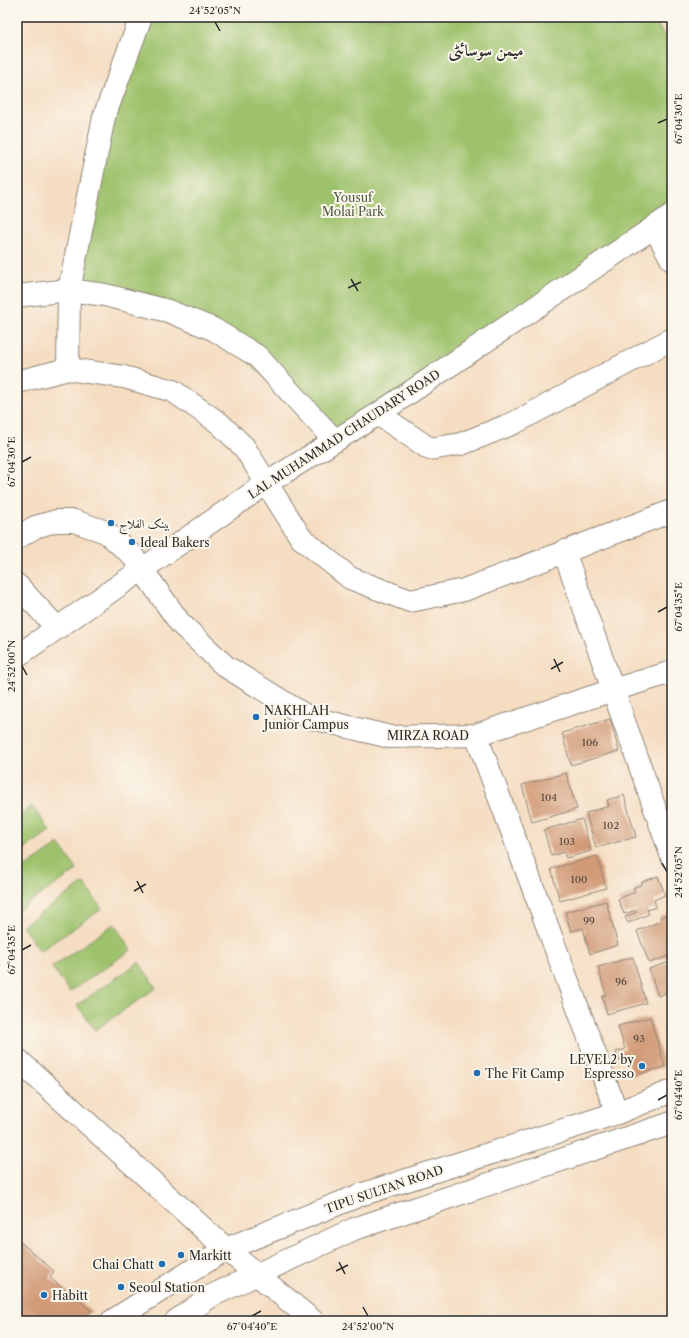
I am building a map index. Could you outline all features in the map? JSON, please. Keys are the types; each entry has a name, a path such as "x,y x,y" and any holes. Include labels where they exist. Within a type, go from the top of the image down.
{"street":[{"path":"68,369 69,290 104,117 141,17"},
{"name":"LAL MUHAMMAD CHAUDARY ROAD","path":"17,656 267,483 378,414 672,215"},
{"path":"654,227 672,260"},
{"path":"17,296 69,290 105,295 168,311 213,329 257,356 335,441"},
{"path":"378,414 430,449 461,444 514,423 672,339"},
{"path":"17,382 68,369 124,377 173,391 219,423 244,447 301,538 350,578 410,601 464,590 672,510"},
{"name":"MIRZA ROAD","path":"17,538 35,527 56,521 74,521 106,532 132,556 143,569 180,623 225,666 308,717 390,737 476,735 672,672"},
{"path":"564,551 672,857"},
{"path":"17,585 57,628"},
{"path":"476,735 618,1113"},
{"path":"17,1058 226,1249 313,1321"},
{"name":"TIPU SULTAN ROAD","path":"112,1321 226,1249 360,1195 618,1113 672,1091"},
{"path":"176,1321 211,1296 354,1229 672,1123"}],"green space":[{"name":"Yousuf Molai Park","path":"141,17 652,17 672,47 672,215 334,441 213,329 69,290"},
{"path":"32,806 50,831 17,854 17,816"},
{"path":"59,844 77,870 17,911 17,873"},
{"path":"84,883 102,909 40,951 22,926"},
{"path":"114,924 131,950 70,992 52,967"},
{"path":"139,962 156,988 95,1030 77,1005"}],"building":[{"path":"610,719 619,751 571,765 562,733"},
{"path":"566,773 577,809 532,822 522,785"},
{"path":"624,795 636,837 596,848 586,813 609,806 607,800"},
{"path":"582,819 591,851 566,858 564,852 551,856 544,830"},
{"path":"597,856 606,888 560,901 551,869"},
{"path":"658,876 665,895 654,900 656,907 647,910 649,914 628,923 625,917 637,912 636,910 624,914 618,899 635,892 633,888 642,884 642,882"},
{"path":"606,901 618,945 590,954 583,928 571,931 565,912"},
{"path":"672,913 672,955 649,963 637,931 661,921 660,917"},
{"path":"633,957 646,1003 607,1014 602,996 606,995 598,967"},
{"path":"672,961 672,991 658,996 649,969"},
{"path":"672,1009 672,1027 667,1010"},
{"path":"650,1017 665,1067 632,1076 627,1058 619,1061 616,1052 625,1049 618,1026"},
{"name":"Habitt","path":"17,1239 54,1271 50,1278 92,1311 79,1321 17,1321"}],"place":[{"name":"بینک الفلاح","path":"111,523"},
{"name":"Ideal Bakers","path":"132,542"},
{"name":"NAKHLAH Junior Campus","path":"256,717"},
{"name":"LEVEL2 by Espresso","path":"642,1066"},
{"name":"The Fit Camp","path":"477,1073"},
{"name":"Markitt","path":"181,1255"},
{"name":"Chai Chatt","path":"162,1264"},
{"name":"Seoul Station","path":"121,1287"},
{"name":"Habitt","path":"44,1295"}],"district":[{"name":"میمن سوسائٹی","path":"486,50"}]}
